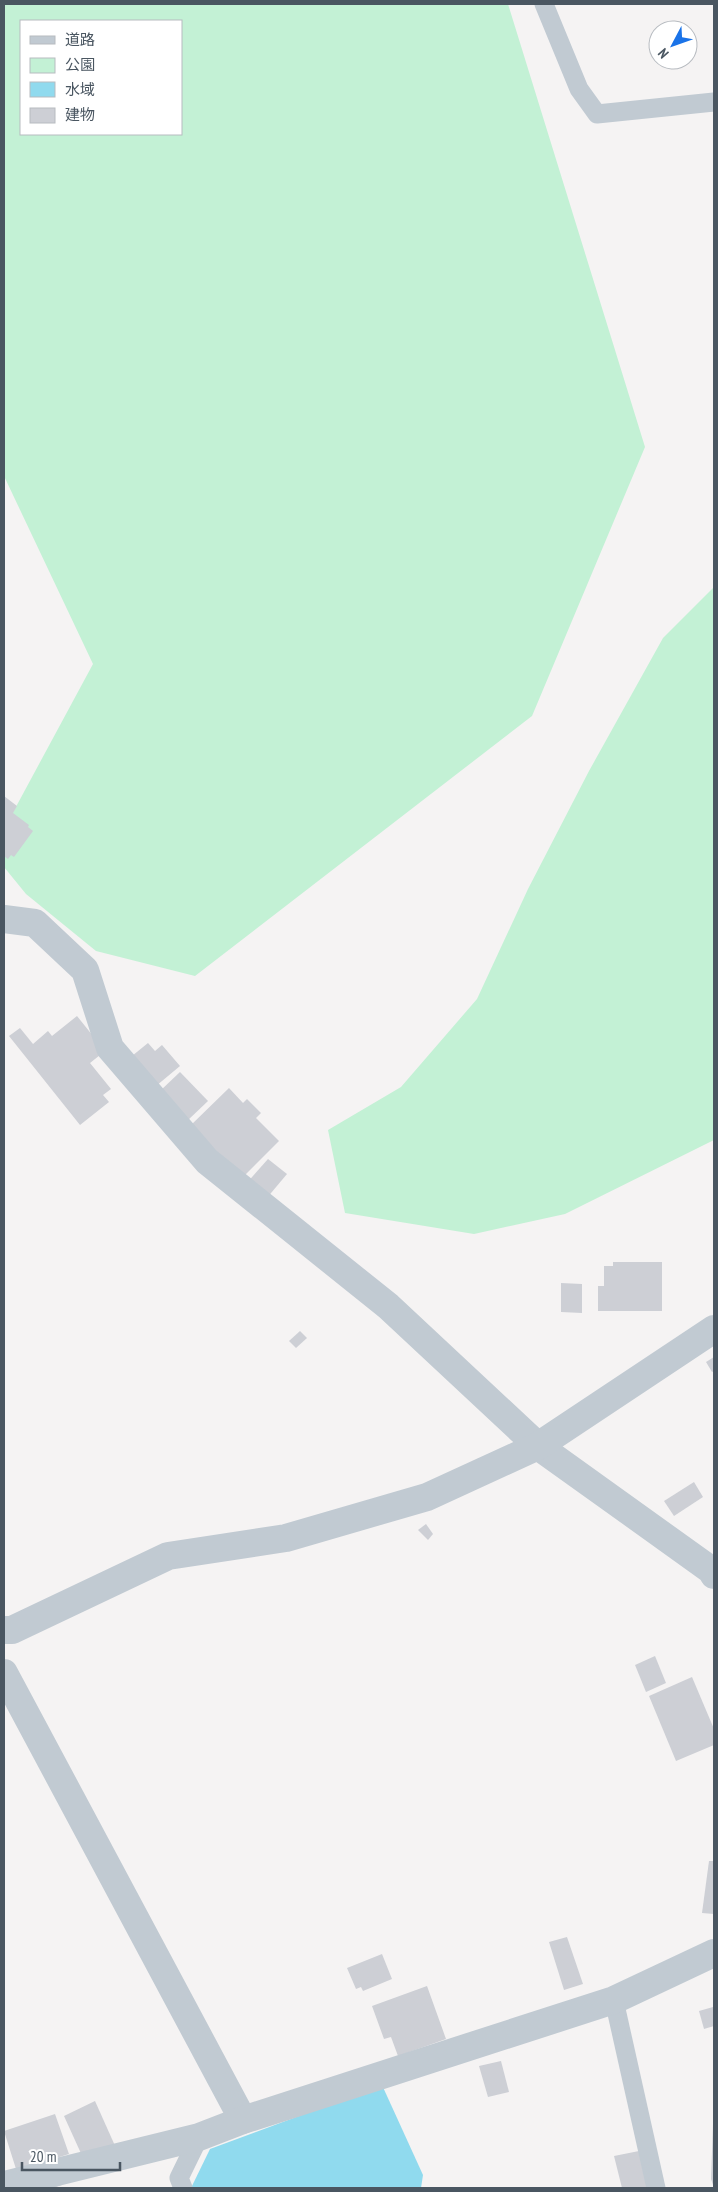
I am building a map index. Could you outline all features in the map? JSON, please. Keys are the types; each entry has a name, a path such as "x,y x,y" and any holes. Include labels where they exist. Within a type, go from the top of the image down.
{"street":[{"path":"4,919 35,923 85,970 110,1048 207,1161 388,1306 538,1446 711,1570 714,1575"},
{"path":"4,1630 12,1630 168,1556 286,1538 427,1497 538,1446 714,1328"},
{"path":"4,1673 243,2120"},
{"path":"4,2185 199,2137 243,2120 614,2000 714,1953"}],"lane":[{"path":"544,4 579,89 597,114 714,102"},
{"path":"614,2000 656,2188"},
{"path":"183,2188 179,2178 199,2137"}],"green space":[{"path":"4,4 508,4 645,447 532,716 195,976 96,951 26,894 4,867 4,829 93,664 4,476"},
{"path":"714,587 714,1140 565,1214 474,1234 345,1213 328,1130 401,1087 477,999 528,889 589,771 663,638"}],"water":[{"path":"382,2085 423,2175 421,2188 191,2188 210,2149"}],"building":[{"path":"4,796 17,806 13,813 29,825 28,827 33,831 14,857 11,855 8,859 4,856"},
{"path":"77,1016 105,1051 90,1063 111,1089 103,1095 109,1102 80,1125 9,1036 20,1028 33,1044 48,1031 52,1036"},
{"path":"148,1043 155,1051 162,1045 180,1066 156,1086 132,1056"},
{"path":"180,1072 208,1101 187,1121 159,1092"},
{"path":"229,1088 243,1103 247,1099 261,1113 256,1118 279,1141 241,1179 190,1126"},
{"path":"268,1159 287,1174 266,1199 245,1185"},
{"path":"613,1262 662,1262 662,1311 598,1311 598,1286 604,1286 604,1266 613,1266"},
{"path":"561,1283 582,1284 582,1313 561,1312"},
{"path":"300,1331 307,1338 296,1348 289,1341"},
{"path":"714,1357 714,1371 712,1372 706,1362"},
{"path":"694,1482 703,1497 674,1516 664,1501"},
{"path":"426,1524 433,1534 428,1540 418,1530"},
{"path":"655,1656 666,1683 646,1692 635,1665"},
{"path":"692,1677 714,1729 714,1745 676,1761 649,1696"},
{"path":"709,1861 714,1861 714,1914 702,1913"},
{"path":"567,1937 583,1984 564,1990 549,1942"},
{"path":"382,1954 392,1979 363,1991 361,1987 356,1989 347,1968"},
{"path":"427,1986 446,2039 398,2056 391,2037 384,2039 372,2006"},
{"path":"713,2007 714,2026 704,2029 699,2011"},
{"path":"501,2061 509,2092 488,2097 479,2066"},
{"path":"95,2101 120,2157 89,2171 64,2116"},
{"path":"55,2114 69,2154 53,2159 62,2185 53,2188 22,2188 4,2131"},
{"path":"714,2125 714,2188 711,2179"},
{"path":"639,2151 648,2188 622,2188 614,2156"}]}
